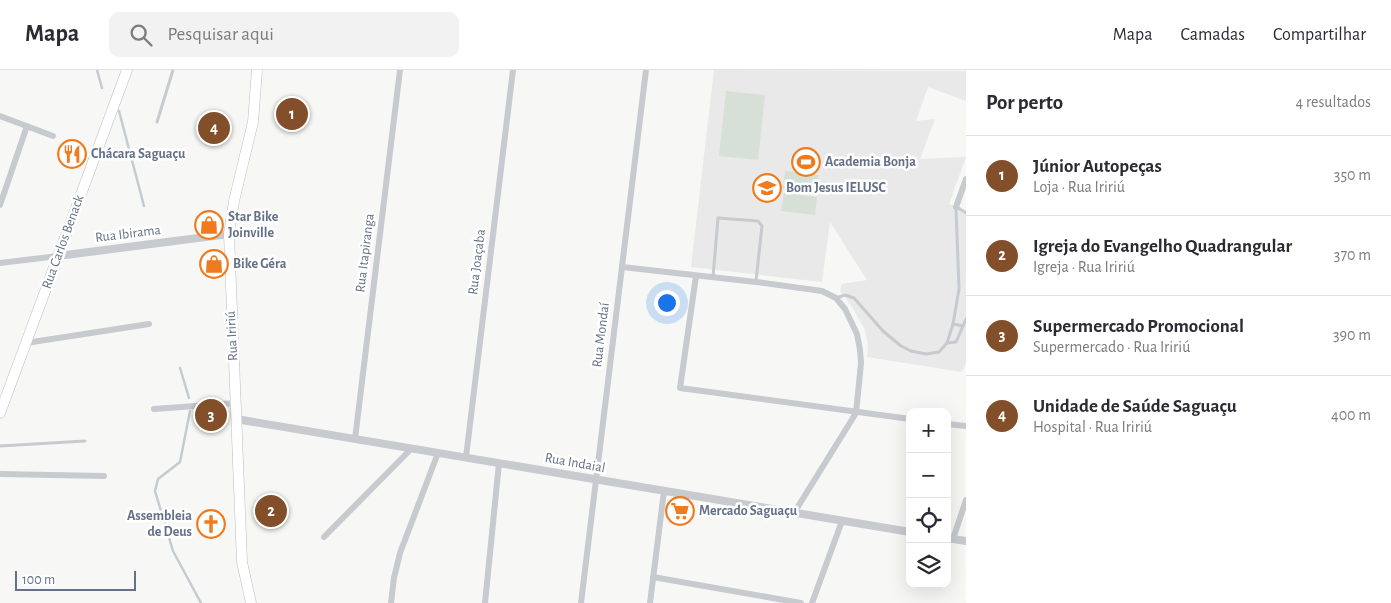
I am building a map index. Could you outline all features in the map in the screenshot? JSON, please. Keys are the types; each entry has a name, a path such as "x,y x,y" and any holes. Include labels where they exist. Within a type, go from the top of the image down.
{"main road":[{"name":"Rua Carlos Benack","path":"0,413 127,70"},
{"name":"Rua Iririú","path":"251,603 242,562 229,234 234,201 253,122 257,70"}],"street":[{"name":"Rua Itapiranga","path":"355,439 400,70"},
{"name":"Rua Joaçaba","path":"466,457 513,70"},
{"name":"Rua Mondaí","path":"580,603 646,70"},
{"path":"0,116 53,136"},
{"path":"0,205 28,126"},
{"path":"956,207 966,179"},
{"name":"Rua Ibirama","path":"0,264 229,234"},
{"path":"622,267 822,291 836,298 851,319 857,334 861,363 856,413 794,512"},
{"path":"696,276 680,388 906,419"},
{"path":"26,343 149,324"},
{"path":"154,409 236,403"},
{"name":"Rua Indaial","path":"236,419 906,531"},
{"path":"951,424 966,426"},
{"path":"324,538 412,448"},
{"path":"391,603 400,553 438,452"},
{"path":"485,603 499,463"},
{"path":"0,474 104,476"},
{"path":"650,603 664,491"},
{"path":"951,536 966,500"},
{"path":"812,603 842,521"},
{"path":"951,538 966,541"},
{"path":"653,577 802,603"}],"lane":[{"path":"157,122 173,70"},
{"path":"956,207 966,213"},
{"path":"836,298 850,295 854,298 883,331 900,346 911,351 926,354 939,352 947,343 953,324 959,289 958,214 956,207"},
{"path":"713,277 718,218 758,221 762,226 756,282"},
{"path":"947,343 956,342 966,319"},
{"path":"953,324 963,326"},
{"path":"0,446 85,442"}],"shaded area":[{"path":"714,70 966,71 966,101 928,87 916,121 935,119 920,159 966,157 949,204 966,211 966,362 962,372 867,357 868,346 865,330 840,291 842,284 867,280 830,222 822,282 691,267"},
{"path":"726,91 765,95 758,160 719,156"},
{"path":"785,171 819,175 816,193 783,189"},
{"path":"784,193 817,197 815,215 781,211"}],"waterway":[{"path":"97,70 102,88"},
{"path":"119,111 144,206"},
{"path":"180,368 189,398"},
{"path":"190,411 180,462 158,479 155,491 173,551 201,603"}],"place":[{"name":"Júnior Autopeças","path":"292,114"},
{"name":"Unidade de Saúde Saguaçu","path":"214,128"},
{"name":"Chácara Saguaçu","path":"72,154"},
{"name":"Academia Bonja","path":"806,162"},
{"name":"Bom Jesus IELUSC","path":"767,188"},
{"name":"Star Bike Joinville","path":"209,225"},
{"name":"Bike Géra","path":"214,264"},
{"name":"Supermercado Promocional","path":"211,415"},
{"name":"Igreja do Evangelho Quadrangular","path":"271,511"},
{"name":"Mercado Saguaçu","path":"680,511"},
{"name":"Assembleia de Deus","path":"211,524"}]}
